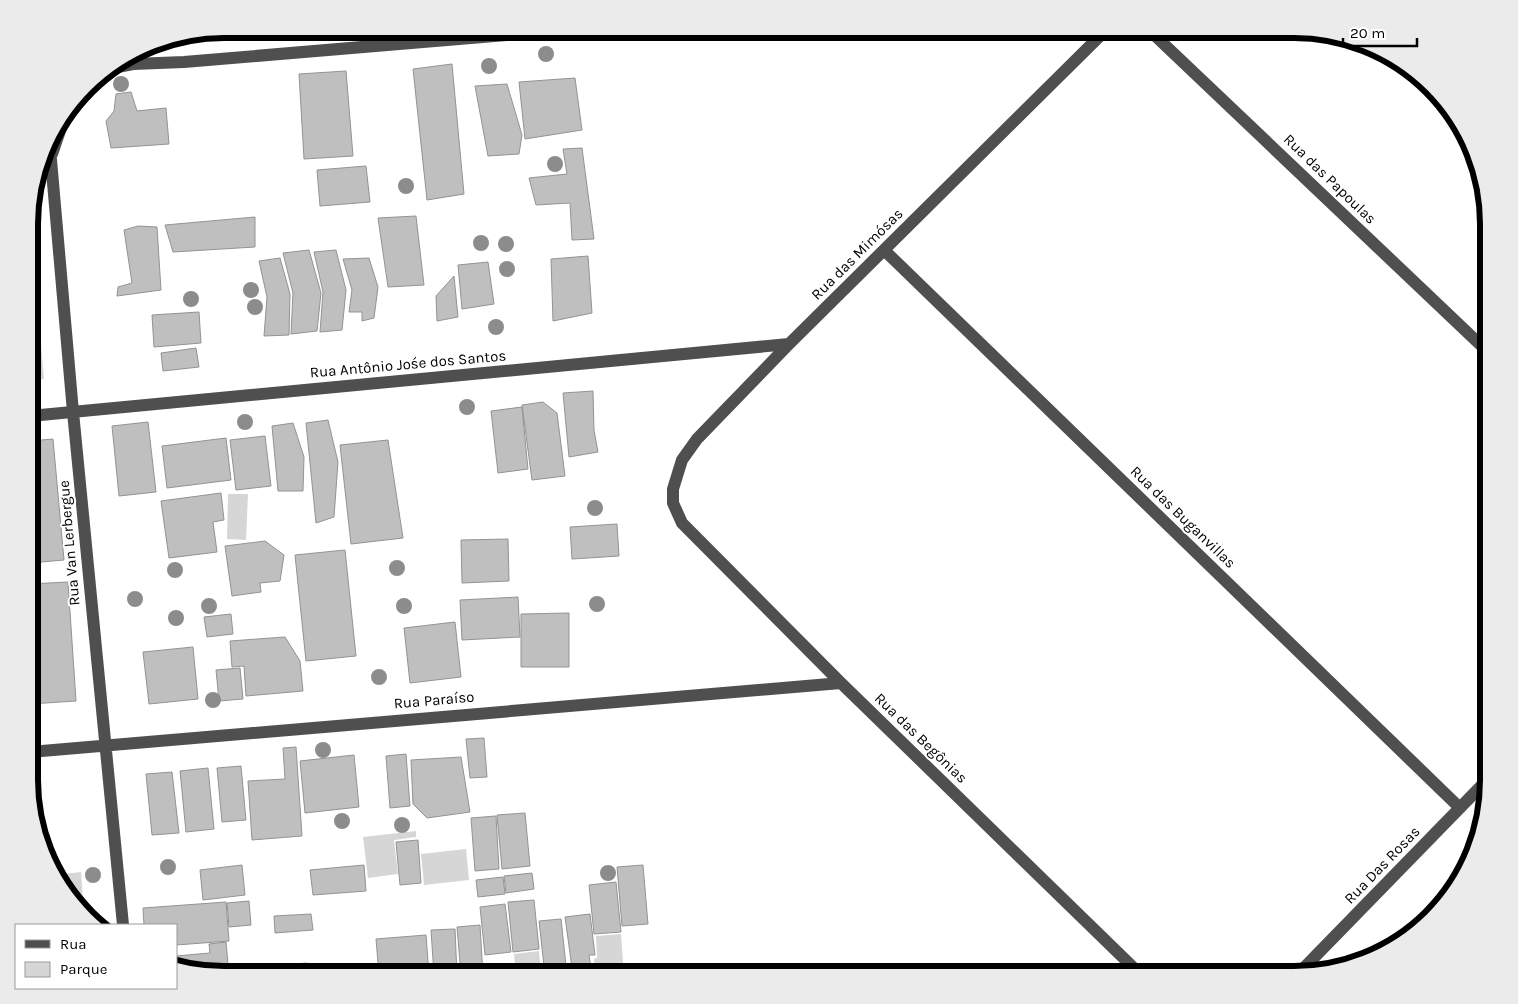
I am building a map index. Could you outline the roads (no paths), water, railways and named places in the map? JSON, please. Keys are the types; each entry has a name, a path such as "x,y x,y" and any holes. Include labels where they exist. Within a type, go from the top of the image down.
{"street":[{"path":"125,66 471,38"},
{"name":"Rua das Mimósas","path":"682,522 673,503 672,488 682,460 697,439 789,344 1098,38"},
{"name":"Rua das Papoulas","path":"1157,38 1480,344"},
{"name":"Rua Van Lerbergue","path":"54,148 51,156 73,412 123,924"},
{"name":"Rua das Buganvillas","path":"884,250 1460,808"},
{"name":"Rua Antônio Jośe dos Santos","path":"38,415 789,344"},
{"name":"Rua das Begônias","path":"682,522 841,683 1132,966"},
{"name":"Rua Paraíso","path":"38,751 841,683"},
{"name":"Rua Das Rosas","path":"1306,966 1480,787"}]}
